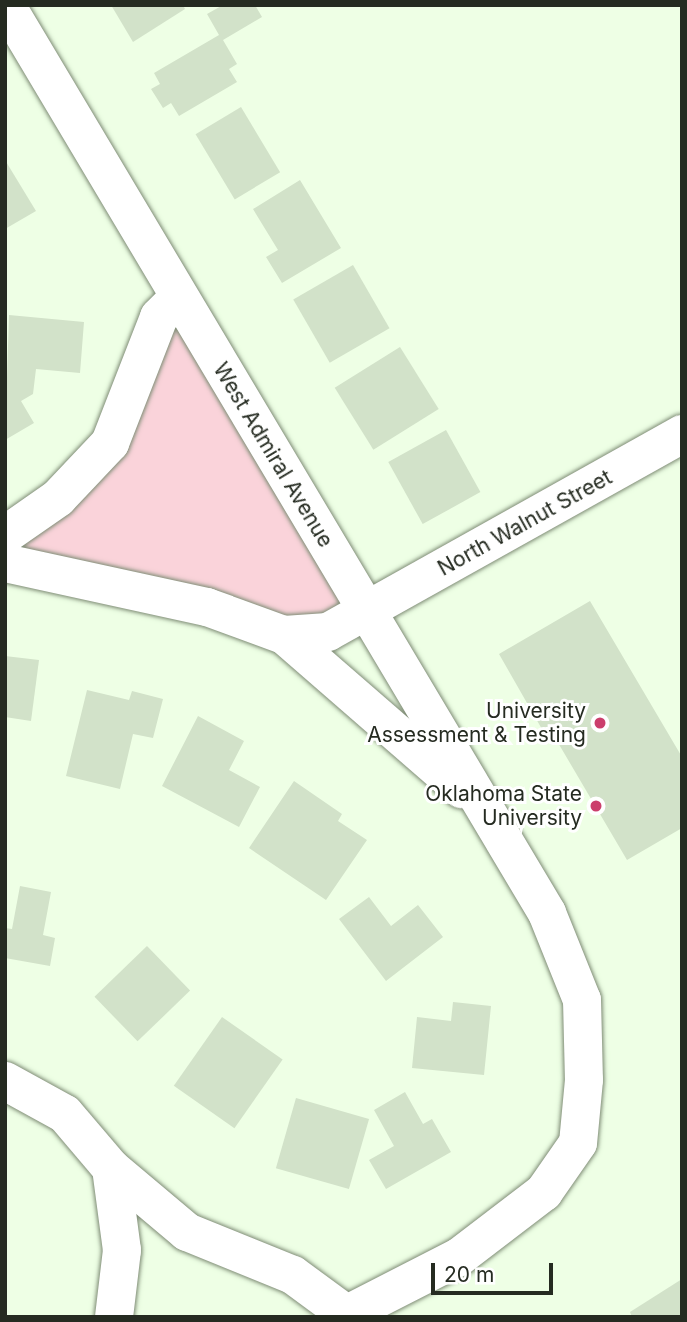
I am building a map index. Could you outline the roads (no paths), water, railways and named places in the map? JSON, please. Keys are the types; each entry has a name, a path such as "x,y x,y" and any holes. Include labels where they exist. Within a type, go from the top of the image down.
{"street":[{"name":"West Admiral Avenue","path":"6,5 177,299 368,611 547,913 582,1000 584,1080 578,1143 544,1192 459,1257 344,1316"},
{"path":"5,535 58,498 110,443 159,317 177,299"},
{"name":"North Walnut Street","path":"284,635 328,632 682,434"},
{"path":"5,563 207,607 284,635 487,811"},
{"path":"5,1081 65,1114 111,1168 187,1232 293,1275 344,1316"},
{"path":"111,1168 122,1250 114,1317"}],"place":[{"name":"University Assessment & Testing","path":"600,723"},
{"name":"Oklahoma State University","path":"596,806"}]}
